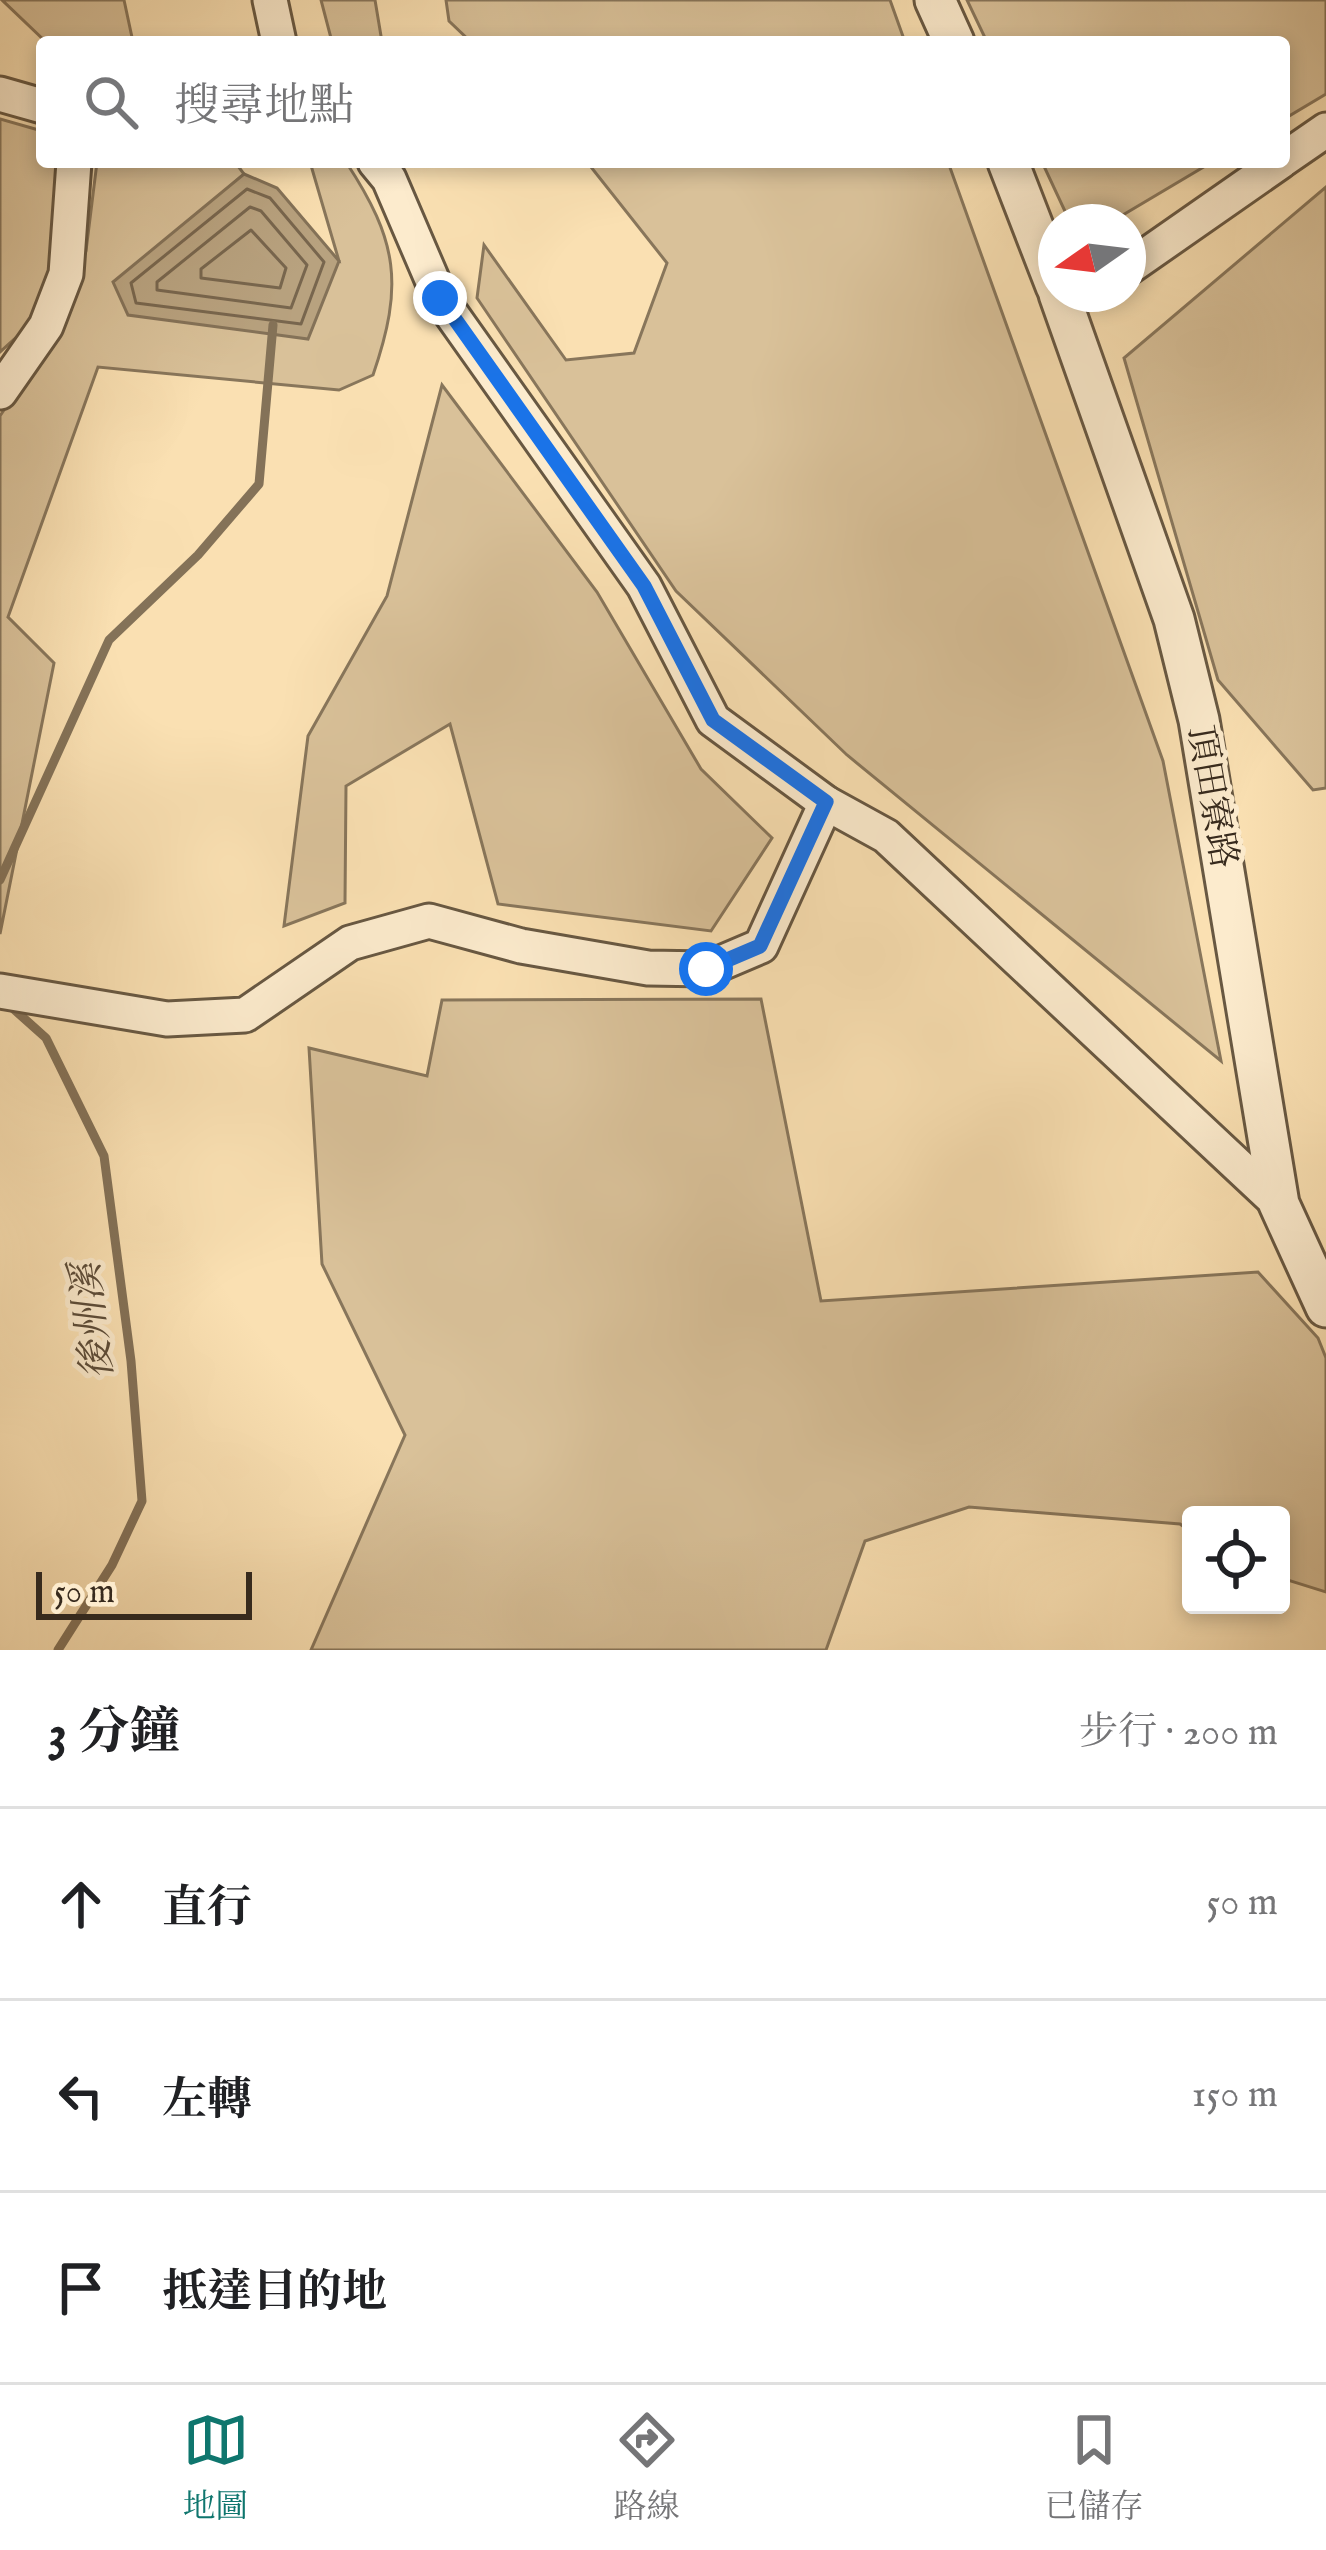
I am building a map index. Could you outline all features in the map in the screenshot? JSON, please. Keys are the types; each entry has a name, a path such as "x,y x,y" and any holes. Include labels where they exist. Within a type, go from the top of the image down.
{"street":[{"path":"270,0 278,36"},
{"path":"934,0 951,36"},
{"path":"0,94 36,104"},
{"path":"1290,155 1326,130"},
{"path":"0,392 46,326 66,274 74,168"},
{"path":"380,168 440,298 644,586 713,720 826,802 886,836 1279,1204"},
{"name":"頂田寮路","path":"1011,168 1038,229"},
{"path":"1146,255 1272,168"},
{"name":"頂田寮路","path":"1073,312 1174,619 1194,699 1279,1204 1326,1307"},
{"path":"0,991 167,1018 244,1016 350,943 429,921 521,946 648,968 706,969 760,946 826,802"}],"shaded area":[{"path":"2,0 124,0 132,36 40,36"},
{"path":"321,0 375,0 381,36 330,36"},
{"path":"446,0 890,0 903,36 465,36 449,21"},
{"path":"967,0 1326,0 1326,94 1290,115 1290,36 984,36"},
{"path":"0,119 36,129 36,168 59,168 57,235 43,313 0,352"},
{"path":"96,168 240,168 244,174 201,212 339,261 312,168 350,168 386,240 392,289 389,315 373,375 339,390 98,367 8,617 54,663 0,934 0,416 56,332 86,251"},
{"path":"592,168 950,168 1163,761 1221,1061 847,755 676,591 477,298 484,245 566,360 634,353 667,263"},
{"path":"1045,168 1202,168 1141,204 1062,204"},
{"path":"1326,187 1326,788 1313,790 1218,680 1124,358"},
{"path":"442,385 597,592 701,769 772,838 711,931 498,904 450,724 346,786 345,903 284,926 308,736 387,596"},
{"path":"761,999 821,1301 1258,1272 1318,1338 1326,1358 1326,1592 1290,1581 1290,1506 1182,1506 1182,1525 969,1507 865,1541 826,1650 311,1650 405,1435 322,1264 309,1048 427,1076 442,1000"}],"water":[{"path":"244,174 277,188 339,261 308,339 128,315 113,282"}],"waterway":[{"name":"後州溪","path":"0,880 109,640 198,555 259,484 273,325"},
{"name":"後州溪","path":"8,1004 46,1038 104,1156 131,1361 142,1501 112,1565 58,1650"}],"route":[{"path":"440,298 644,586 713,720 826,802 760,946 706,969"}]}
